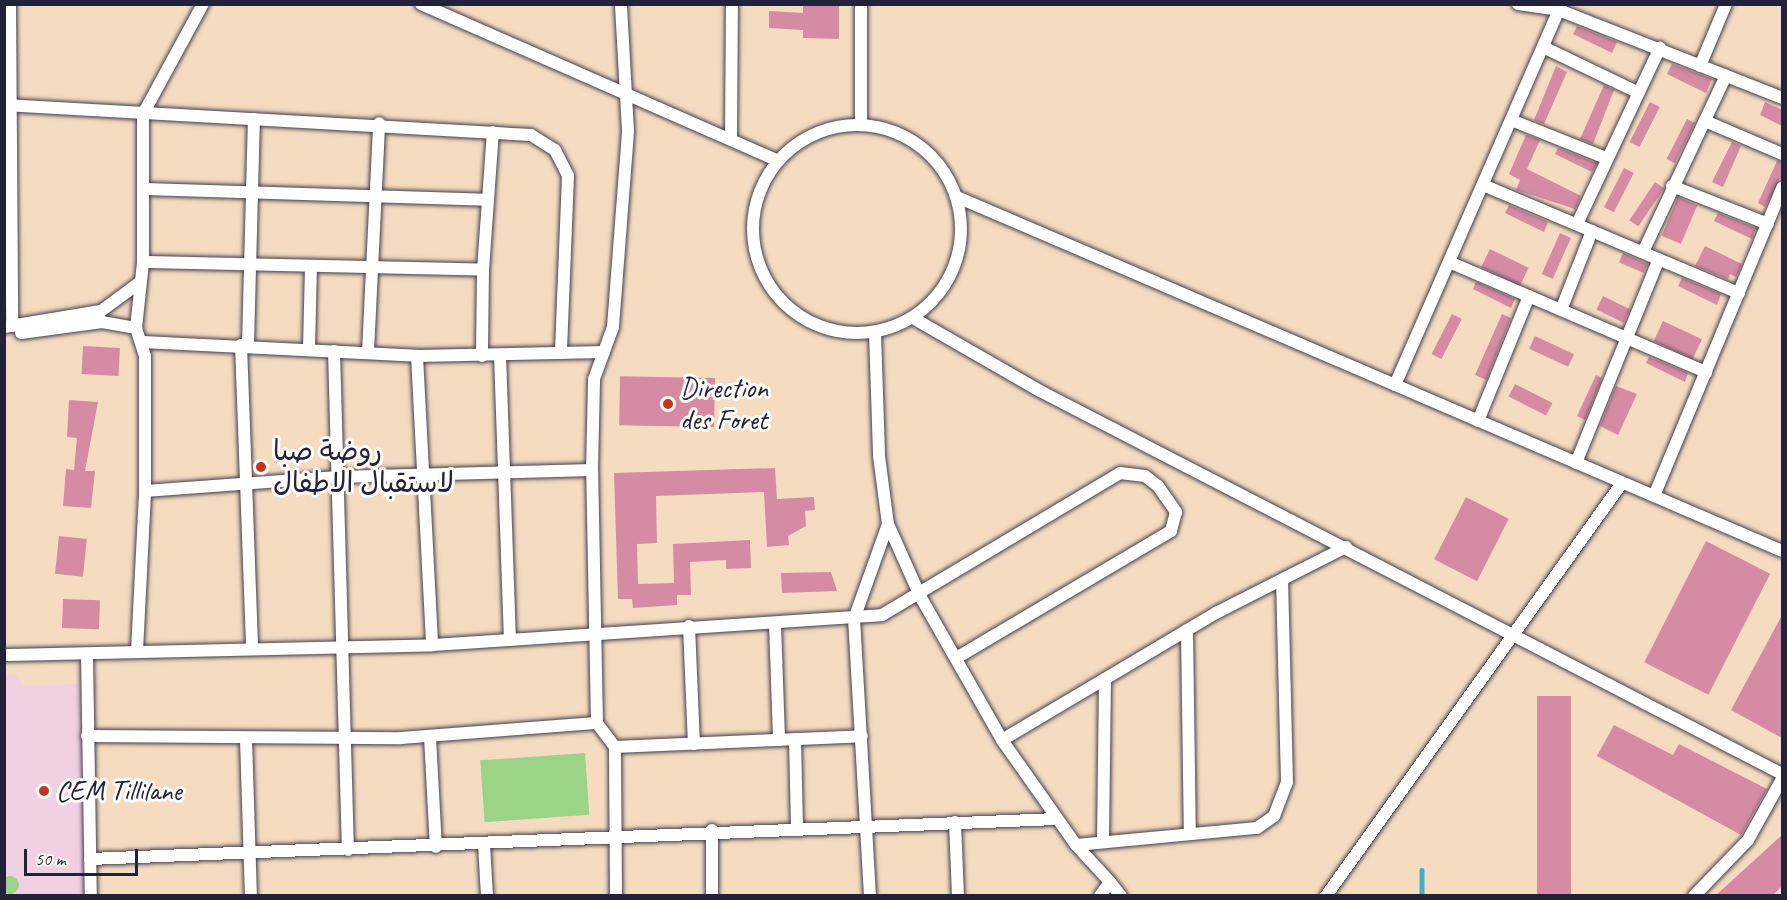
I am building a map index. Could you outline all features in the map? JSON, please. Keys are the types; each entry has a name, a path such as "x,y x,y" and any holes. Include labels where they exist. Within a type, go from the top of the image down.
{"street":[{"path":"7,329 10,4"},
{"path":"138,651 145,491 143,342 136,328 143,262 143,114 203,4"},
{"path":"421,4 778,161"},
{"path":"616,896 615,747 597,723 600,633 592,470 594,379 613,327 629,94 621,51 621,4"},
{"path":"731,139 732,4"},
{"path":"861,4 861,124"},
{"path":"1518,4 1560,7 1782,98"},
{"path":"1701,66 1726,4"},
{"path":"1395,385 1560,7"},
{"path":"1543,47 1637,92"},
{"path":"1577,224 1637,92 1660,48"},
{"path":"1643,252 1672,186 1726,76"},
{"path":"10,106 143,114 379,123 531,135 545,143 563,160 568,176 561,353"},
{"path":"252,647 246,484 245,345 254,119"},
{"path":"1511,120 1606,158"},
{"path":"1705,122 1782,154"},
{"path":"368,352 379,123"},
{"path":"861,124 893,130 921,145 943,168 957,197 962,224 950,278 913,318 875,333 843,334 812,325 786,306 766,281 755,251 753,219 761,188 778,161 802,140 830,128 861,124"},
{"path":"482,356 483,270 493,132"},
{"path":"1483,185 1739,293"},
{"path":"1672,186 1768,224"},
{"path":"143,189 488,200"},
{"path":"1654,496 1782,189"},
{"path":"957,197 1782,551"},
{"path":"1561,310 1592,231"},
{"path":"1576,463 1659,259"},
{"path":"143,262 483,270"},
{"path":"1449,262 1706,372"},
{"path":"309,348 311,266"},
{"path":"7,329 101,311 139,283"},
{"path":"1478,421 1529,296"},
{"path":"913,318 1040,391 1513,632 1782,774"},
{"path":"7,329 102,322 136,328"},
{"path":"875,333 879,456 888,524 920,596 1002,741 1056,819 1121,896"},
{"path":"143,342 309,348 417,356 604,352"},
{"path":"334,351 339,649 348,850"},
{"path":"500,355 506,471 510,640"},
{"path":"417,356 426,474 432,645"},
{"path":"145,491 337,477 592,470"},
{"path":"4,655 252,647 339,649 510,640 688,626 854,619 882,615 920,596 1120,473 1145,476 1176,512 1171,531 956,658"},
{"path":"1326,896 1622,483"},
{"path":"870,896 854,619 888,524"},
{"path":"1002,741 1187,630 1346,547"},
{"path":"1076,845 1257,828 1284,801 1282,580"},
{"path":"775,624 779,740"},
{"path":"688,626 694,744"},
{"path":"1187,630 1190,834"},
{"path":"87,654 91,896"},
{"path":"1103,842 1105,679"},
{"path":"87,736 246,739 430,737 597,723"},
{"path":"615,747 862,736"},
{"path":"430,737 436,847"},
{"path":"246,739 251,896"},
{"path":"795,739 797,827"},
{"path":"1694,896 1748,840 1782,779"},
{"path":"90,859 436,847 615,834 1056,819"},
{"path":"955,822 958,896"},
{"path":"712,830 712,896"},
{"path":"484,844 487,896"},
{"path":"1100,896 1110,882"}],"shaded area":[{"name":"CEM Tillilane","path":"15,675 24,686 79,684 87,895 5,895 4,676"}],"green space":[{"path":"585,753 589,815 485,822 480,760"},
{"path":"10,876 16,879 19,885 16,891 10,894 4,891 1,885 4,879"}],"building":[{"path":"803,4 839,6 839,39 803,38 803,30 769,28 769,11 803,13"},
{"path":"1577,26 1617,42 1612,53 1573,34"},
{"path":"1672,64 1712,79 1706,93 1667,74"},
{"path":"1556,66 1567,72 1544,124 1534,120"},
{"path":"1604,85 1614,90 1593,144 1580,139"},
{"path":"1650,102 1660,107 1639,147 1630,142"},
{"path":"1765,102 1782,110 1782,126 1760,115"},
{"path":"1687,119 1695,123 1675,163 1667,159"},
{"path":"1526,135 1540,140 1527,169 1581,196 1575,209 1516,190 1520,180 1509,174"},
{"path":"1732,142 1741,146 1723,187 1712,182"},
{"path":"1558,148 1597,163 1592,172 1555,154"},
{"path":"1777,161 1782,162 1782,176 1765,207 1758,203"},
{"path":"1624,168 1634,173 1614,212 1604,207"},
{"path":"1655,182 1664,188 1638,226 1629,220"},
{"path":"1678,197 1697,205 1681,244 1662,236"},
{"path":"1509,205 1548,222 1544,232 1505,213"},
{"path":"1718,213 1756,228 1752,239 1714,221"},
{"path":"1560,233 1571,238 1553,279 1542,274"},
{"path":"1705,246 1742,264 1736,277 1730,274 1728,279 1695,266"},
{"path":"1490,249 1529,268 1520,286 1481,267"},
{"path":"1623,253 1648,264 1644,273 1619,262"},
{"path":"1682,278 1721,294 1717,305 1678,286"},
{"path":"1476,282 1515,299 1511,308 1473,289"},
{"path":"1603,296 1630,309 1623,323 1596,309"},
{"path":"1452,314 1462,319 1441,359 1432,354"},
{"path":"1502,314 1511,318 1486,380 1475,375"},
{"path":"1663,321 1702,339 1693,359 1654,341"},
{"path":"1535,336 1574,354 1568,367 1529,349"},
{"path":"83,346 120,348 118,376 82,374"},
{"path":"1649,357 1688,373 1685,382 1646,363"},
{"path":"1596,375 1602,378 1585,420 1577,416"},
{"name":"Direction des Foret","path":"620,376 715,378 714,427 619,425"},
{"path":"1515,384 1552,403 1546,416 1509,396"},
{"path":"1616,386 1637,394 1618,435 1600,426"},
{"path":"69,400 98,402 85,471 95,471 91,508 63,506 66,469 74,470 77,438 67,437"},
{"path":"775,468 777,499 814,497 815,510 805,511 806,526 788,536 789,545 767,547 764,492 656,496 657,543 637,544 638,584 674,583 673,544 750,540 751,568 726,569 726,560 690,562 691,595 677,595 677,605 633,608 632,599 618,599 614,473"},
{"path":"1466,497 1509,519 1477,581 1434,559"},
{"path":"59,536 87,539 83,577 55,574"},
{"path":"1706,541 1770,574 1708,695 1644,662"},
{"path":"831,572 837,591 782,593 781,573"},
{"path":"63,599 100,600 99,629 62,628"},
{"path":"1782,615 1782,738 1731,710"},
{"path":"1537,696 1571,696 1571,896 1537,896"},
{"path":"1614,725 1673,755 1679,744 1767,789 1741,835 1597,756"},
{"path":"1782,835 1782,886 1772,896 1715,896"}],"waterway":[{"path":"1422,870 1422,896"}],"place":[{"name":"Direction des Foret","path":"668,404"},
{"name":"روضة صبا لاستقبال الاطفال","path":"261,467"},
{"name":"CEM Tillilane","path":"44,791"}]}
